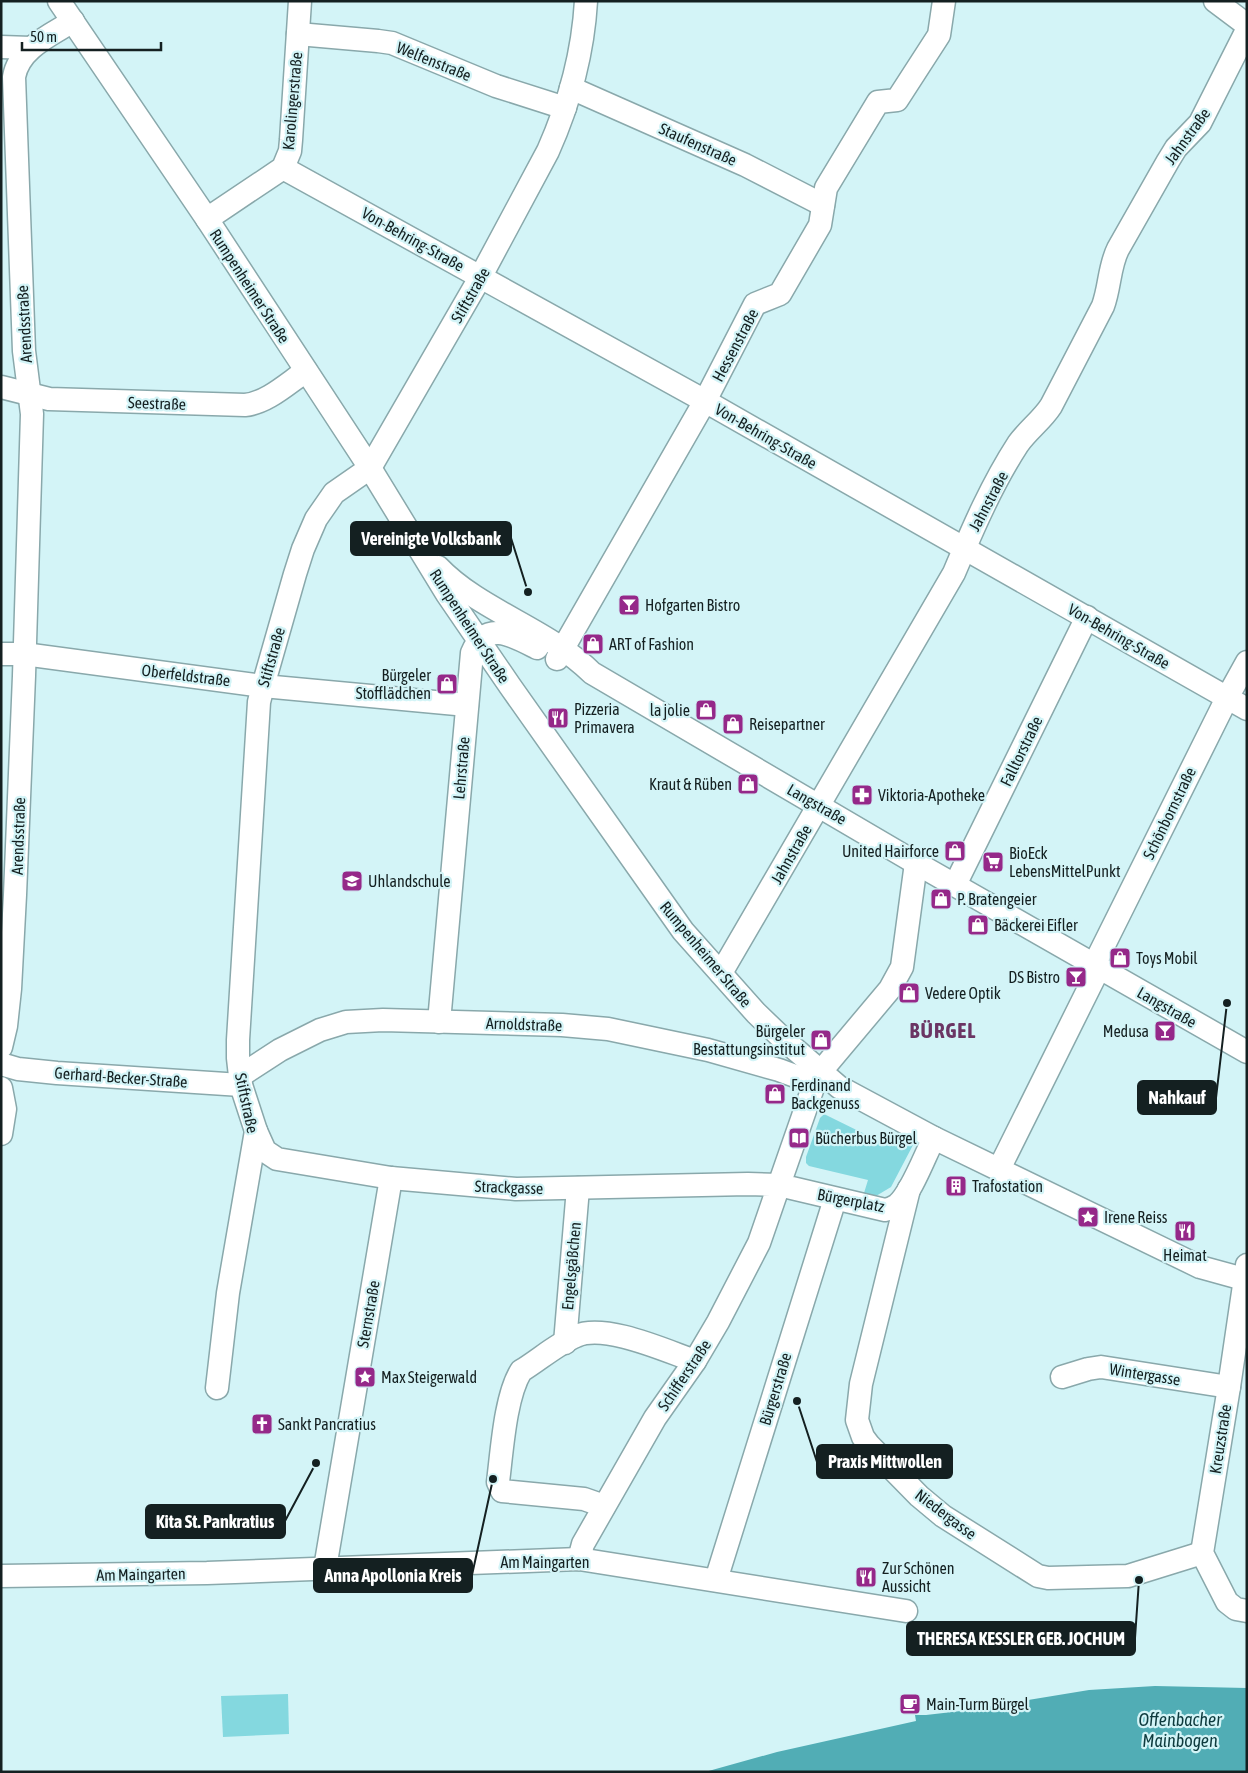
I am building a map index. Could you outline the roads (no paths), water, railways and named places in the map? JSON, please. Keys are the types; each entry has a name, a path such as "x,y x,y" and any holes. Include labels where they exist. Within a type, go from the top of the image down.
{"street":[{"name":"Rumpenheimer Straße","path":"59,1 207,219 370,468 447,594 657,896 683,931 756,1013 817,1077"},
{"name":"Karolingerstraße","path":"207,219 283,168 290,152 300,1"},
{"name":"Stiftstraße","path":"217,1388 228,1293 256,1131 240,1081 238,1058 259,702 263,686 295,574 316,519 334,493 370,468 481,276 548,152 568,98 581,41 586,1"},
{"name":"Hessenstraße","path":"560,653 705,401 755,304 780,294 820,225 826,188 878,102 897,100 939,34 944,1"},
{"path":"1215,1 1247,26"},
{"name":"Arendsstraße","path":"1,1047 6,1026 10,989 32,414 24,351 14,84 18,64 24,54 73,21"},
{"name":"Jahnstraße","path":"721,973 954,573 983,505 1018,445 1051,406 1103,306 1107,295 1112,261 1115,255 1176,148 1200,123 1247,30"},
{"name":"Welfenstraße","path":"298,34 392,43 496,86 568,98"},
{"path":"1,47 31,48"},
{"name":"Staufenstraße","path":"568,98 745,165 823,205"},
{"name":"Von-Behring-Straße","path":"283,168 705,401 1247,709"},
{"name":"Seestraße","path":"1,387 31,396 60,400 245,405 266,398 306,372"},
{"name":"Langstraße","path":"408,529 440,568 458,584 560,653 581,661 592,673 916,863 1247,1052"},
{"name":"Falltorstraße","path":"955,885 1087,617"},
{"path":"479,640 493,633 505,633 560,653"},
{"name":"Lehrstraße","path":"440,1022 472,653 479,640"},
{"path":"1,654 24,654"},
{"name":"Oberfeldstraße","path":"24,654 263,686 467,705"},
{"name":"Schönbornstraße","path":"999,1169 1227,698 1247,662"},
{"path":"779,1185 817,1077 890,990 900,973 916,863"},
{"name":"Arnoldstraße","path":"240,1081 301,1038 335,1024 361,1020 562,1025 608,1029 716,1052 779,1070 817,1077"},
{"name":"Gerhard-Becker-Straße","path":"1,1064 25,1070 57,1073 240,1081"},
{"path":"817,1077 934,1138 1200,1267 1246,1275"},
{"path":"1,1088 5,1109 1,1134"},
{"name":"Strackgasse","path":"256,1131 265,1152 278,1159 391,1178 516,1189 779,1185"},
{"name":"Bürgerplatz","path":"779,1185 885,1210 898,1204 908,1190 934,1138"},
{"name":"Sternstraße","path":"325,1568 391,1178"},
{"name":"Schifferstraße","path":"579,1559 583,1544 604,1506 655,1418 695,1361 751,1261 767,1222 779,1185"},
{"name":"Engelsgäßchen","path":"565,1343 578,1188"},
{"name":"Niedergasse","path":"908,1190 860,1390 857,1420 863,1437 869,1445 919,1496 943,1516 1038,1576 1048,1578 1123,1577 1202,1553"},
{"name":"Bürgerstraße","path":"716,1580 835,1199"},
{"name":"Kreuzstraße","path":"1202,1553 1246,1275"},
{"name":"Engelsgäßchen","path":"604,1506 584,1499 502,1492 498,1482 509,1406 521,1372 576,1336 588,1332 620,1336 695,1361"},
{"name":"Wintergasse","path":"1062,1377 1101,1367 1229,1387"},
{"path":"1202,1553 1227,1602 1239,1609"},
{"name":"Am Maingarten","path":"1,1576 207,1573 579,1559 906,1610"}],"water":[{"name":"Offenbacher Mainbogen","path":"1155,1686 1247,1688 1247,1772 705,1772 777,1752 916,1721 915,1715 961,1711 1089,1690"}],"place":[{"name":"Vereinigte Volksbank","path":"528,592"},
{"name":"Hofgarten Bistro","path":"629,605"},
{"name":"ART of Fashion","path":"593,644"},
{"name":"Bürgeler Stofflädchen","path":"447,684"},
{"name":"la jolie","path":"706,710"},
{"name":"Pizzeria Primavera","path":"558,718"},
{"name":"Reisepartner","path":"733,724"},
{"name":"Kraut & Rüben","path":"748,784"},
{"name":"Viktoria-Apotheke","path":"862,795"},
{"name":"United Hairforce","path":"955,851"},
{"name":"BioEck LebensMittelPunkt","path":"993,862"},
{"name":"Uhlandschule","path":"352,881"},
{"name":"P. Bratengeier","path":"941,899"},
{"name":"Bäckerei Eifler","path":"978,925"},
{"name":"Toys Mobil","path":"1120,958"},
{"name":"DS Bistro","path":"1076,977"},
{"name":"Vedere Optik","path":"909,993"},
{"name":"Nahkauf","path":"1227,1003"},
{"name":"Medusa","path":"1165,1031"},
{"name":"Bürgeler Bestattungsinstitut","path":"821,1040"},
{"name":"Ferdinand Backgenuss","path":"775,1094"},
{"name":"Bücherbus Bürgel","path":"799,1138"},
{"name":"Trafostation","path":"956,1186"},
{"name":"Irene Reiss","path":"1088,1217"},
{"name":"Heimat","path":"1185,1231"},
{"name":"Max Steigerwald","path":"365,1377"},
{"name":"Praxis Mittwollen","path":"797,1401"},
{"name":"Sankt Pancratius","path":"262,1424"},
{"name":"Kita St. Pankratius","path":"316,1463"},
{"name":"Anna Apollonia Kreis","path":"493,1479"},
{"name":"Zur Schönen Aussicht","path":"866,1577"},
{"name":"THERESA KESSLER GEB. JOCHUM","path":"1139,1580"},
{"name":"Main-Turm Bürgel","path":"910,1704"}],"district":[{"name":"BÜRGEL","path":"943,1030"}]}
